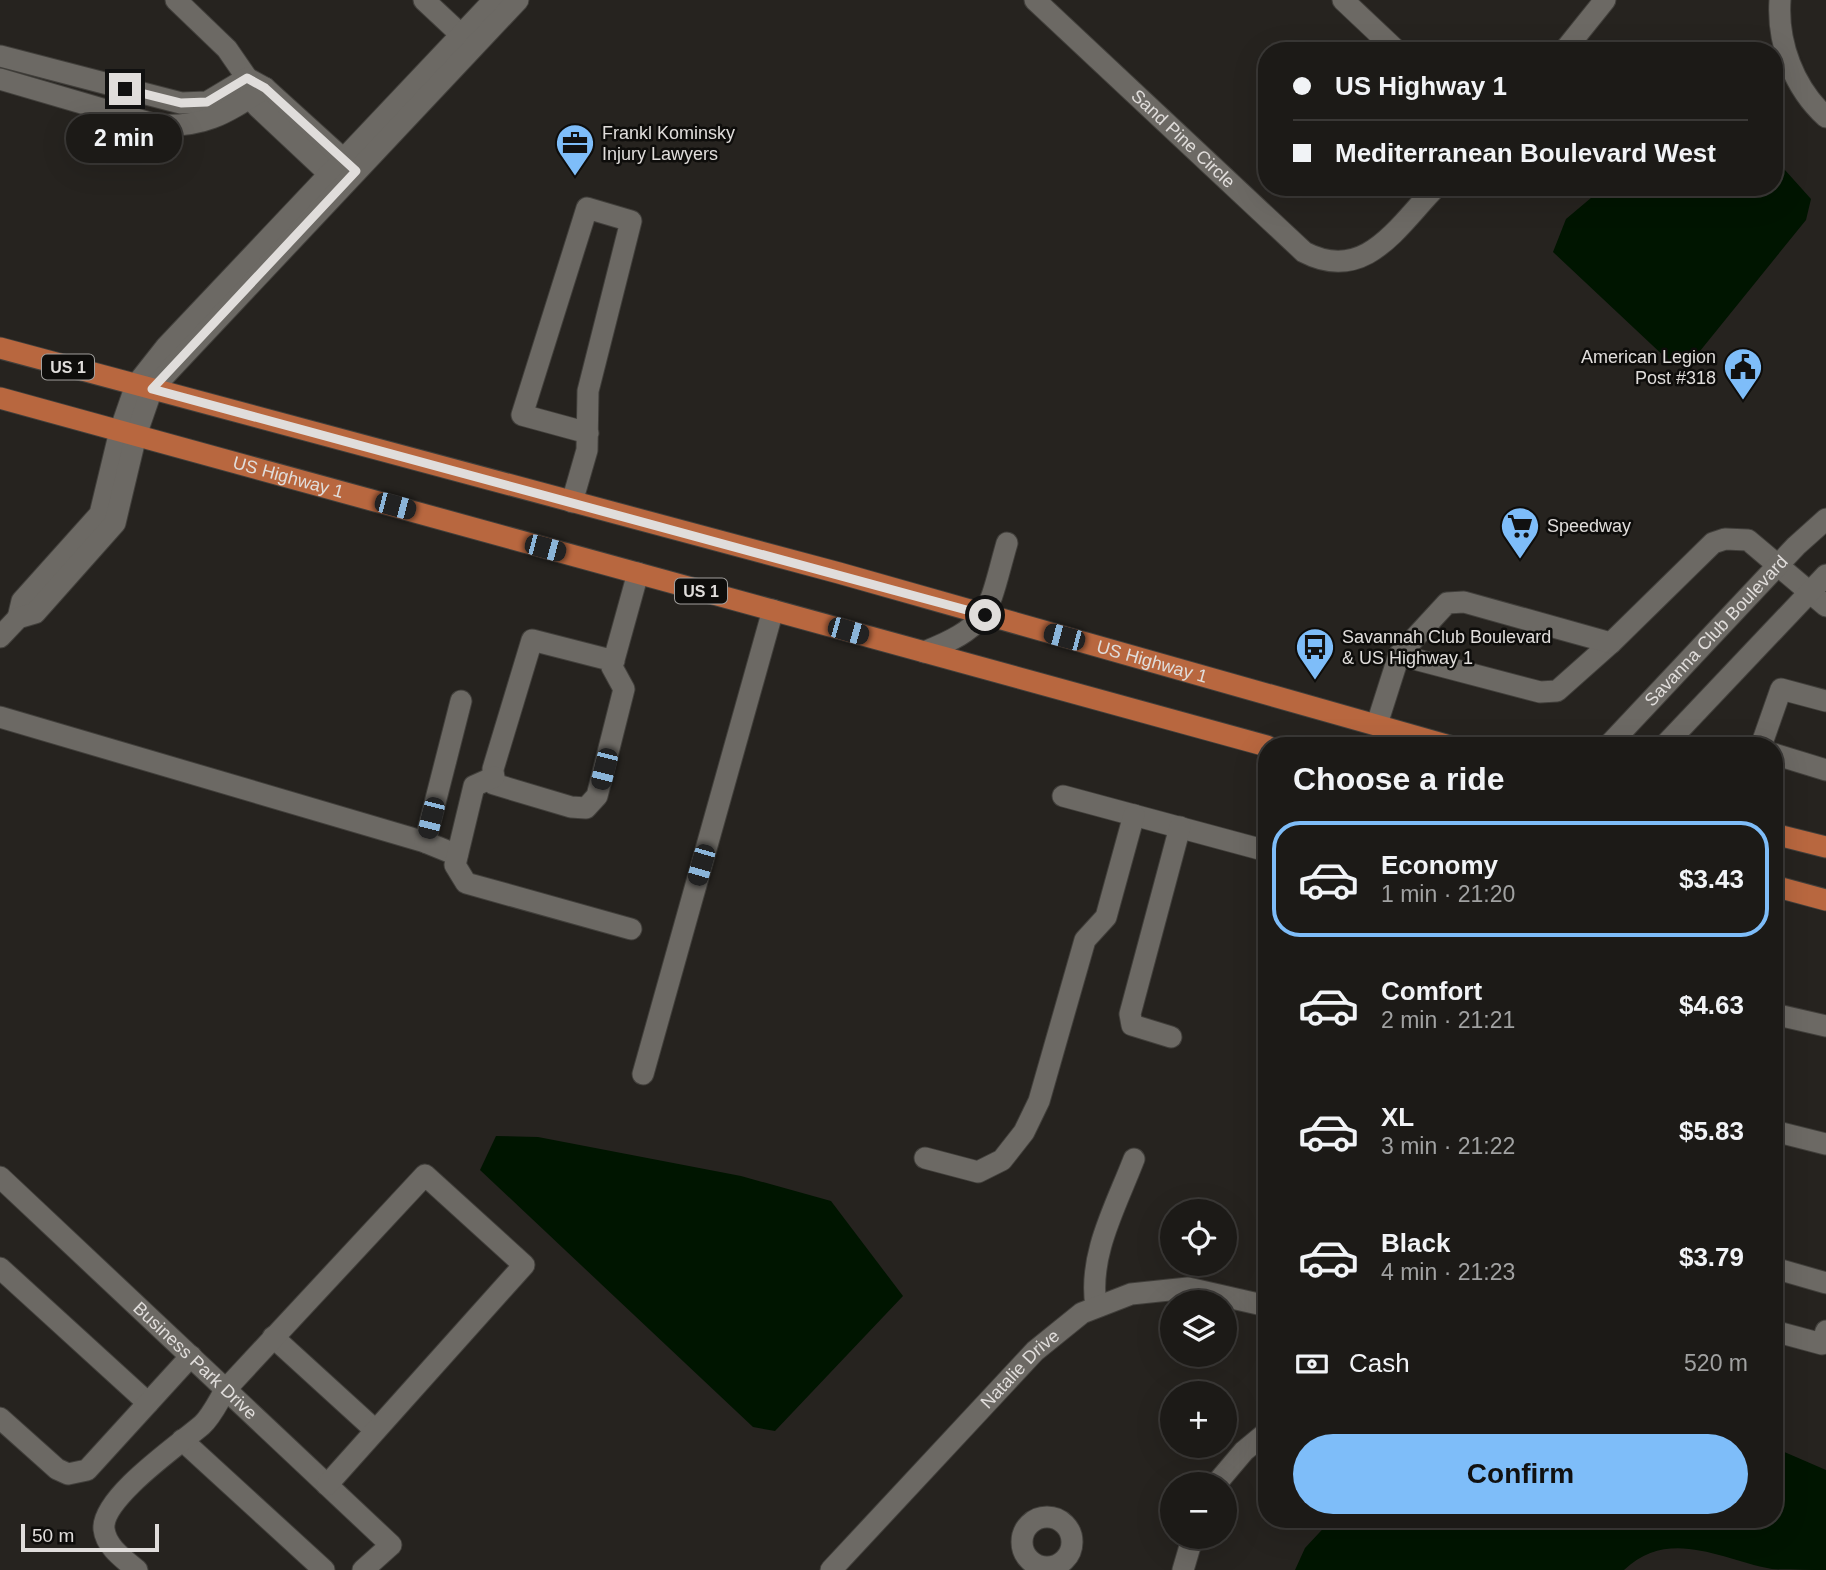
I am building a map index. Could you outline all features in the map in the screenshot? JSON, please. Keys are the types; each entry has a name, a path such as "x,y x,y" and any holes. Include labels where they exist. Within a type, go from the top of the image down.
{"main road":[{"name":"US Highway 1","path":"0,348 985,615 1420,737"},
{"name":"US Highway 1","path":"0,398 1258,744"},
{"path":"1783,836 1826,847"},
{"path":"1783,888 1826,900"}],"street":[{"path":"176,0 228,49 254,88 343,173"},
{"path":"424,0 467,41"},
{"path":"467,41 494,0"},
{"path":"0,637 18,618 22,601 58,575 100,514 144,387 467,41 517,0"},
{"name":"Sand Pine Circle","path":"1035,0 1304,252 1320,260 1349,262 1374,251 1427,196"},
{"path":"1343,0 1388,42"},
{"path":"1571,42 1605,0"},
{"path":"1780,0 1782,37 1789,61 1811,100 1826,117"},
{"path":"0,55 181,103 207,102 254,88"},
{"path":"0,79 166,125 212,120 254,88"},
{"path":"572,502 587,450 588,433 588,391 631,221 587,208 522,415 588,433"},
{"name":"Savanna Club Boulevard","path":"1616,737 1776,567 1826,519"},
{"path":"1399,655 1557,691 1611,643 1713,543 1725,539 1748,540 1776,567 1826,606"},
{"path":"924,652 966,632 985,615 1007,543"},
{"path":"614,661 532,640 494,784 571,807 586,808 597,796 624,689 612,667 614,661 638,573"},
{"path":"1672,737 1826,575"},
{"path":"1377,724 1399,655 1447,603 1464,602 1611,643"},
{"path":"643,1074 773,610"},
{"path":"1764,737 1782,689 1826,701"},
{"path":"425,842 461,701"},
{"path":"0,718 425,842 457,855"},
{"path":"1783,757 1826,769"},
{"path":"494,777 474,786 455,864 466,883 631,929"},
{"path":"1063,796 1258,848"},
{"path":"925,1158 978,1172 1002,1160 1024,1132 1040,1101 1085,940 1106,917 1134,815"},
{"path":"1171,1037 1132,1025 1130,1014 1180,827"},
{"path":"1783,1016 1826,1026"},
{"path":"1783,1133 1826,1144"},
{"path":"1096,1306 1093,1288 1097,1255 1134,1159"},
{"path":"137,1570 110,1546 104,1530 105,1519 142,1471 204,1423 226,1389 425,1175 524,1265 327,1485"},
{"name":"Business Park Drive","path":"0,1177 391,1545 363,1570"},
{"path":"0,1268 148,1403"},
{"path":"1783,1271 1826,1283"},
{"name":"Natalie Drive","path":"831,1570 1035,1350 1068,1322 1096,1306 1131,1294 1188,1288 1258,1304"},
{"path":"1783,1333 1822,1344 1826,1331"},
{"path":"273,1338 376,1430"},
{"path":"0,1418 57,1469 68,1474 87,1470 191,1356"},
{"path":"1226,1472 1258,1439"},
{"path":"182,1440 324,1570"},
{"path":"1183,1570 1189,1549"}],"shaded area":[{"path":"1783,168 1811,199 1806,220 1696,356 1678,364 1668,360 1553,252 1566,219 1593,196 1783,196"},
{"path":"496,1136 538,1137 741,1176 831,1201 903,1296 775,1431 753,1427 480,1170"},
{"path":"1783,1451 1826,1470 1826,1570 1772,1569 1714,1554 1677,1548 1659,1550 1641,1557 1624,1570 1295,1570 1305,1548 1324,1528 1783,1528"}],"place":[{"name":"Frankl Kominsky Injury Lawyers","path":"575,177"},
{"name":"American Legion Post #318","path":"1743,401"},
{"name":"Speedway","path":"1520,560"},
{"name":"Savannah Club Boulevard & US Highway 1","path":"1315,681"}],"route":[{"path":"125,89 181,103 207,102 247,78 265,88 356,171 152,389 839,573 985,615"}]}
